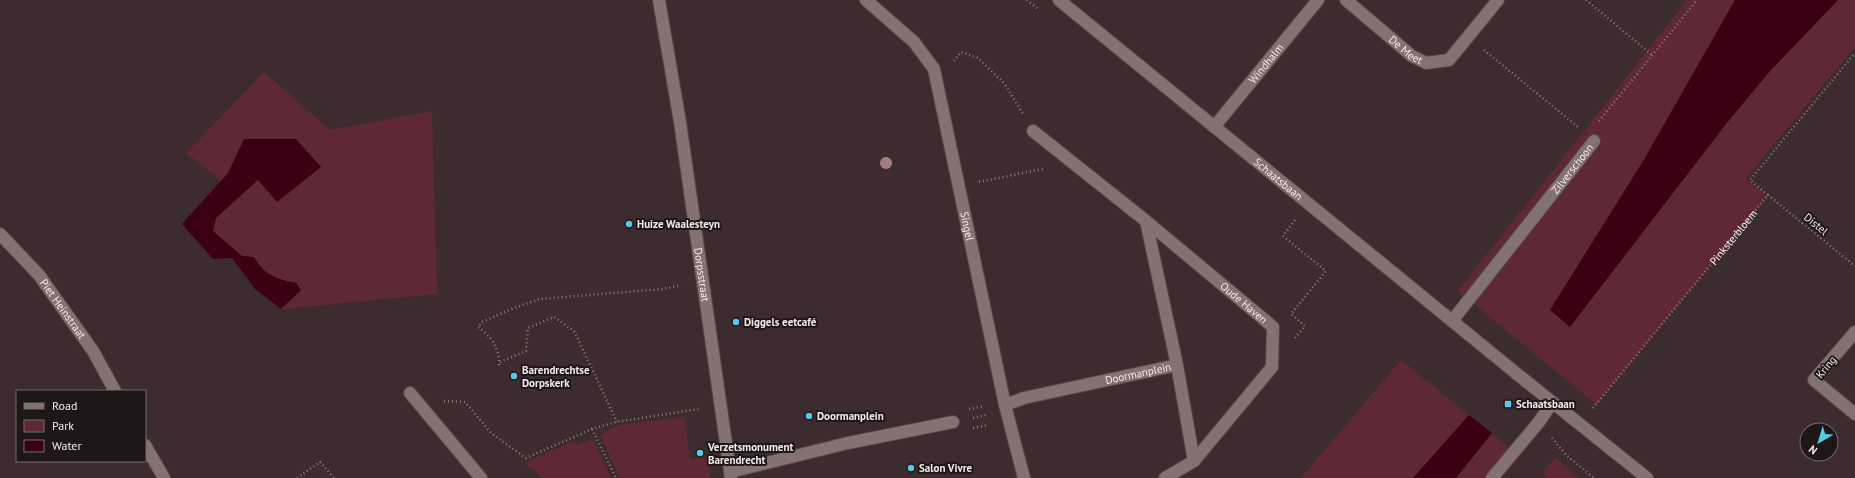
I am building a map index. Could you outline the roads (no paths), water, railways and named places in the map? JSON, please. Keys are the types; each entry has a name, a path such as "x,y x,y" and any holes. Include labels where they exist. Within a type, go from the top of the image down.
{"street":[{"name":"Dorpsstraat","path":"659,0 680,122 731,475"},
{"name":"Singel","path":"866,0 914,42 934,69 1005,403 1024,478"},
{"name":"Schaatsbaan","path":"1059,0 1647,478"},
{"name":"Windhalm","path":"1214,127 1318,0"},
{"name":"De Meet","path":"1346,0 1412,56 1426,63 1449,60 1498,0"},
{"name":"Oude Haven","path":"1033,131 1146,221 1273,327 1272,367 1194,461"},
{"name":"Zilverschoon","path":"1452,321 1591,138"},
{"path":"1146,221 1177,365 1194,461 1165,478"},
{"name":"Piet Heinstraat","path":"0,234 39,275 93,352 114,390"},
{"name":"Kring","path":"1855,332 1814,380 1855,414"},
{"name":"Doormanplein","path":"1005,403 1177,365"},
{"path":"410,393 481,478"},
{"path":"1492,478 1539,422 1552,402"},
{"path":"731,475 848,443 953,422"},
{"path":"146,447 164,478"}],"water":[{"path":"1735,0 1838,0 1770,71 1726,124 1570,327 1550,310 1642,163"},
{"path":"244,139 296,139 321,167 277,202 258,180 216,218 213,231 242,256 254,257 266,272 282,280 296,283 301,290 281,309 255,289 232,258 213,259 182,224 228,173"},
{"path":"1469,415 1492,433 1456,478 1413,478"}],"place":[{"name":"Huize Waalesteyn","path":"629,224"},
{"name":"Diggels eetcafé","path":"736,322"},
{"name":"Barendrechtse Dorpskerk","path":"514,376"},
{"name":"Schaatsbaan","path":"1508,404"},
{"name":"Doormanplein","path":"809,416"},
{"name":"Verzetsmonument Barendrecht","path":"700,453"},
{"name":"Salon Vivre","path":"911,468"}]}
